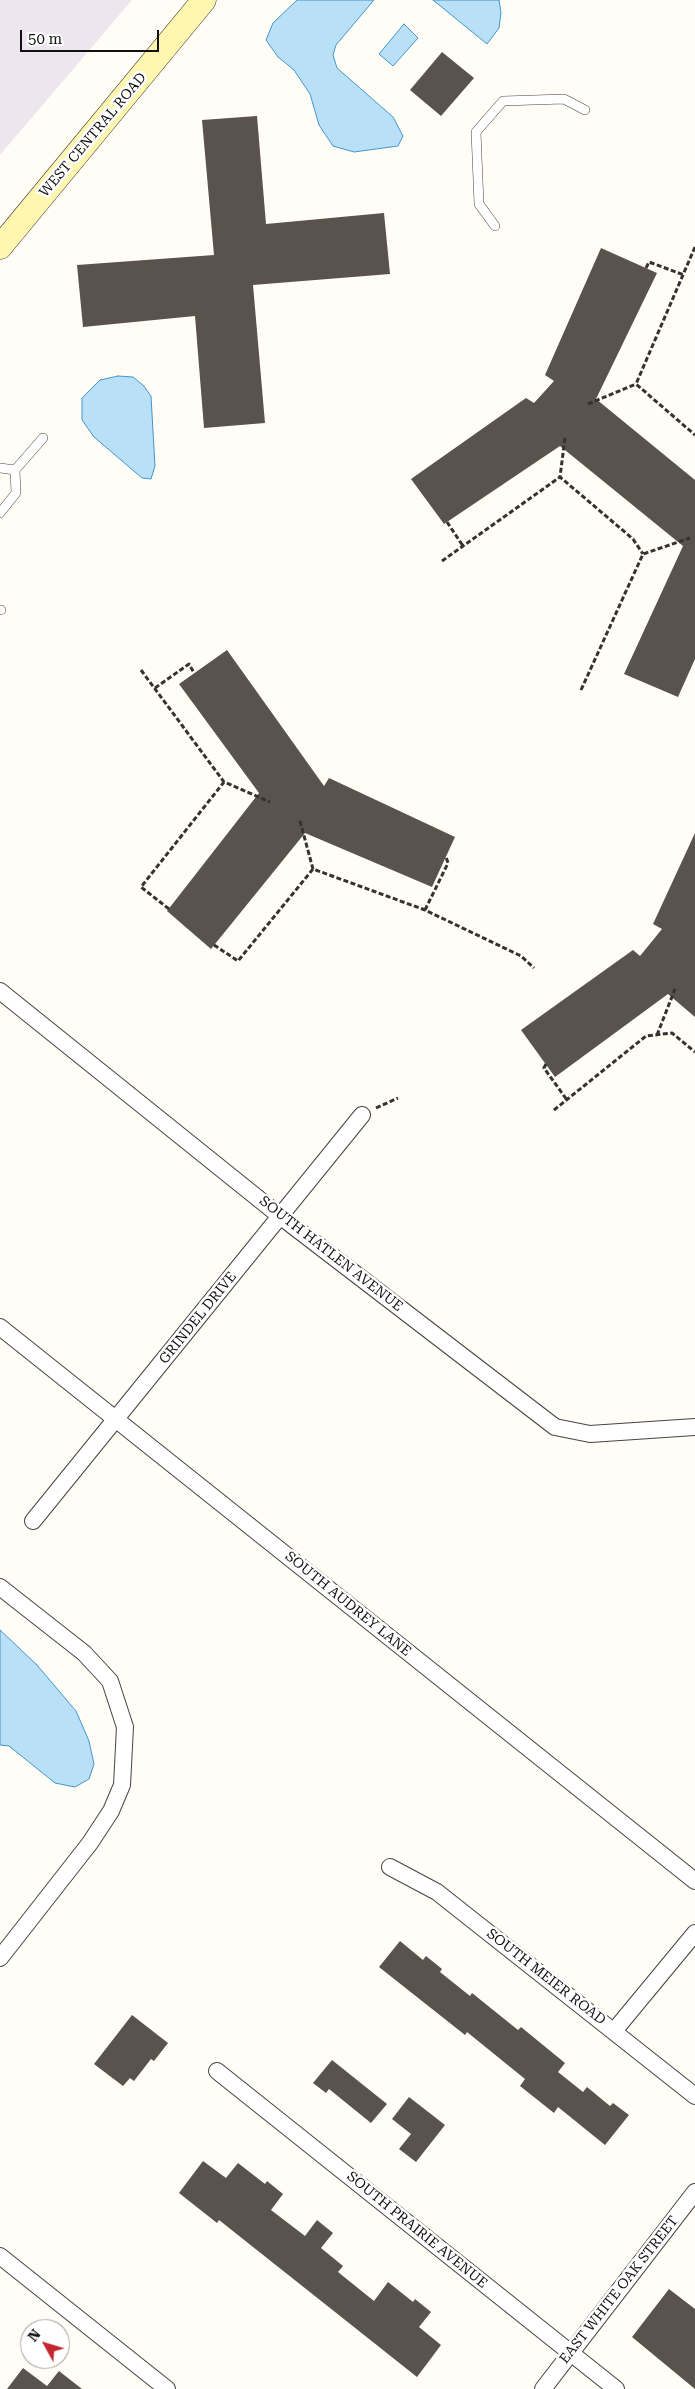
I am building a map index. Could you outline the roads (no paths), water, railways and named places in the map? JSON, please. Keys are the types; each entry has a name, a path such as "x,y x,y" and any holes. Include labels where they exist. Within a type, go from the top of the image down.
{"main road":[{"name":"WEST CENTRAL ROAD","path":"0,247 204,0"}],"street":[{"name":"SOUTH HATLEN AVENUE","path":"0,991 280,1216 555,1427 590,1434 695,1427"},
{"name":"GRINDEL DRIVE","path":"33,1521 362,1115"},
{"name":"SOUTH AUDREY LANE","path":"0,1327 695,1881"},
{"path":"0,1587 84,1653 110,1681 124,1727 122,1785 111,1811 90,1844 0,1958"},
{"name":"SOUTH MEIER ROAD","path":"390,1867 436,1892 695,2096"},
{"path":"614,2031 695,1933"},
{"name":"SOUTH PRAIRIE AVENUE","path":"217,2071 616,2389"},
{"name":"EAST WHITE OAK STREET","path":"543,2389 695,2192"},
{"path":"0,2256 167,2389"}],"lane":[{"path":"495,226 479,204 476,132 503,101 564,99 585,110"},
{"path":"0,513 16,493 15,470 43,438"},
{"path":"0,468 15,470"}],"water":[{"path":"297,0 374,0 336,45 333,55 337,68 393,117 403,136 398,146 354,152 333,146 319,125 310,94 294,70 278,57 266,40 273,23"},
{"path":"433,0 499,0 501,13 499,28 487,44"},
{"path":"404,24 418,38 393,66 379,54"},
{"path":"118,376 133,377 143,385 151,396 155,466 151,479 142,478 94,437 82,420 82,398 100,380"},
{"path":"0,1630 37,1665 76,1711 89,1741 94,1764 89,1779 75,1787 55,1783 9,1746 0,1745"}]}
